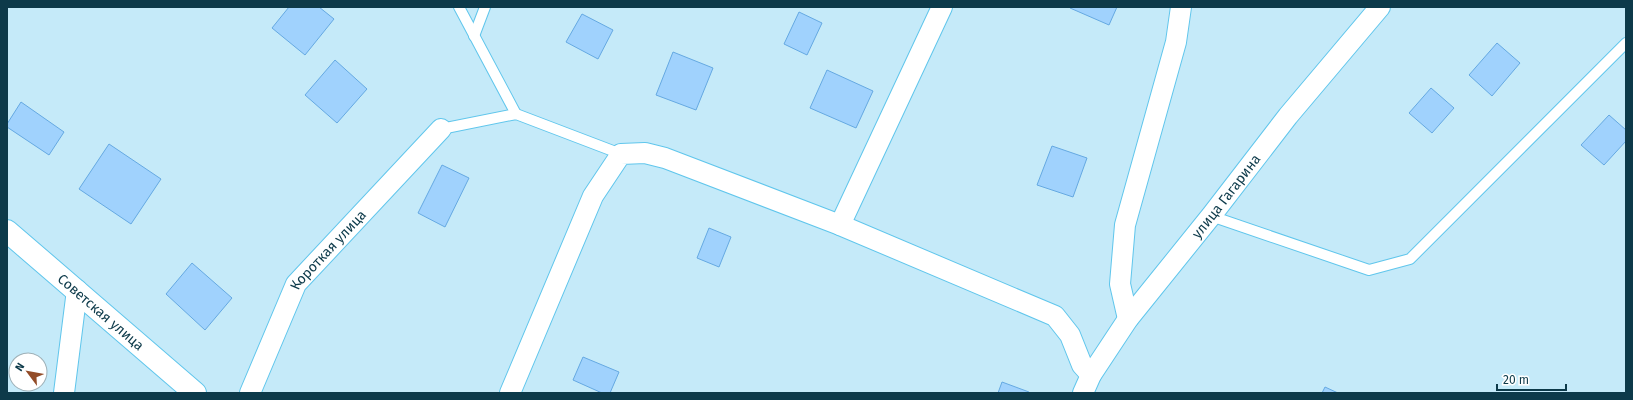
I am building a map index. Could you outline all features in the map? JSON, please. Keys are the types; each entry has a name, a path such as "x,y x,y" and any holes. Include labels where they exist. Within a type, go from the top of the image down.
{"street":[{"path":"840,225 942,7"},
{"path":"1128,319 1120,284 1125,225 1176,42 1181,7"},
{"name":"улица Гагарина","path":"1083,393 1091,375 1128,319 1211,216 1288,116 1380,7"},
{"name":"Короткая улица","path":"250,393 296,284 441,129"},
{"path":"510,393 593,196 621,154 645,153 665,158 840,225 1055,316 1070,335 1082,365 1091,375"},
{"name":"Советская улица","path":"7,231 195,393"},
{"path":"64,393 77,290"}],"lane":[{"path":"459,7 516,114"},
{"path":"474,36 484,7"},
{"path":"1211,216 1369,270 1410,260 1626,43"},
{"path":"441,129 516,114 621,154"}],"building":[{"path":"289,7 319,7 334,19 305,55 272,28"},
{"path":"1070,7 1117,7 1109,25"},
{"path":"799,12 822,23 807,55 784,44"},
{"path":"582,14 613,30 598,59 566,42"},
{"path":"1497,43 1520,63 1492,96 1469,75"},
{"path":"673,52 713,68 696,110 656,95"},
{"path":"335,60 367,89 337,123 305,95"},
{"path":"827,70 873,91 856,128 810,108"},
{"path":"1431,88 1454,108 1432,133 1409,113"},
{"path":"21,102 64,132 49,155 7,127 7,124"},
{"path":"1609,115 1626,130 1626,141 1604,165 1581,145"},
{"path":"109,144 161,179 131,224 79,189"},
{"path":"1052,146 1087,158 1073,197 1037,185"},
{"path":"442,165 469,178 445,227 418,213"},
{"path":"709,228 731,237 719,267 697,258"},
{"path":"192,263 232,298 205,330 166,294"},
{"path":"583,357 619,372 610,393 602,393 573,380"},
{"path":"1002,382 1029,392 1029,393 998,393"},
{"path":"1325,387 1338,393 1322,393"}]}
